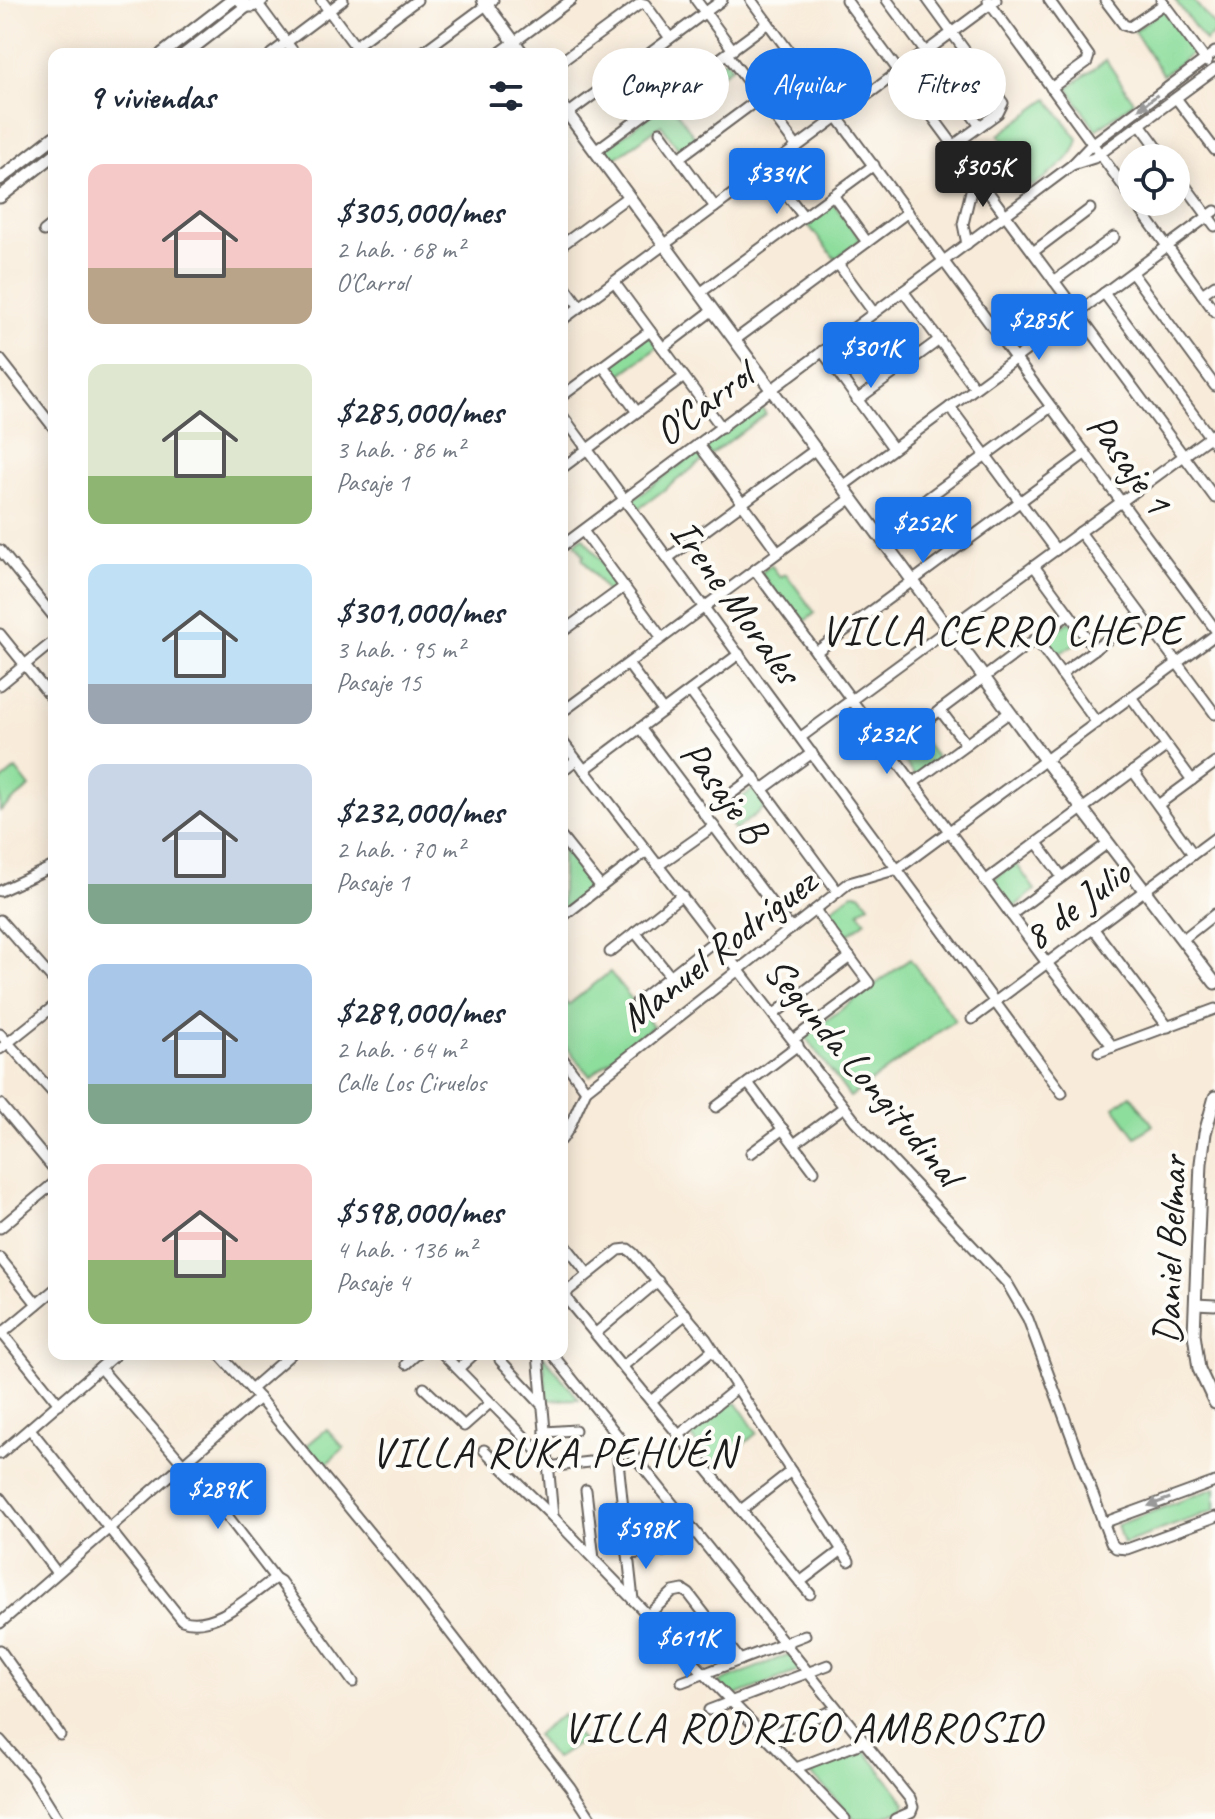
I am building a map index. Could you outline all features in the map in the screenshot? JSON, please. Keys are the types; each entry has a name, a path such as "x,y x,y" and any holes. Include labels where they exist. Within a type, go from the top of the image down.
{"main road":[{"path":"170,48 232,0"},
{"path":"193,48 252,2"},
{"path":"488,2 518,48"},
{"path":"568,118 1045,760 1215,983"},
{"path":"0,179 48,142"},
{"path":"0,197 48,160"},
{"name":"Daniel Belmar","path":"1215,1097 1201,1163 1195,1304 1196,1357 1202,1378 1215,1403"}],"street":[{"path":"321,0 357,48"},
{"path":"278,48 343,0"},
{"path":"360,48 417,0"},
{"path":"506,48 571,0"},
{"path":"696,0 745,75"},
{"path":"568,110 722,0"},
{"name":"Pasaje 1","path":"751,0 787,48"},
{"path":"846,0 888,57"},
{"path":"887,0 923,48"},
{"path":"928,0 1001,98 1003,106 954,145"},
{"path":"1049,0 1089,58 1051,88"},
{"path":"1105,0 1127,27 1134,26 1163,2 1214,71"},
{"path":"931,48 991,1 1118,180"},
{"path":"252,2 290,48"},
{"path":"428,48 488,2"},
{"path":"568,57 642,3 670,38"},
{"path":"595,151 768,23"},
{"name":"O'Carrol","path":"568,542 1072,165 1092,144 1215,52"},
{"name":"O'Carrol","path":"1072,165 1099,154 1214,71"},
{"path":"1176,98 1215,150"},
{"path":"679,158 745,109"},
{"path":"777,120 797,147"},
{"path":"568,316 834,120"},
{"name":"Pasaje 1","path":"840,120 1215,629"},
{"path":"935,120 1215,498"},
{"path":"976,120 980,126"},
{"path":"1140,124 1155,144"},
{"path":"660,132 715,207"},
{"path":"700,293 874,165"},
{"path":"767,169 804,217"},
{"path":"967,244 963,224 975,174"},
{"path":"1190,189 1211,214 1215,226"},
{"path":"833,195 867,242"},
{"path":"568,241 629,196"},
{"path":"1033,252 1090,209"},
{"path":"735,340 908,212"},
{"path":"843,486 1211,214"},
{"path":"1145,216 1215,312"},
{"path":"44,231 48,228"},
{"path":"1054,281 1114,237"},
{"path":"838,264 874,313"},
{"path":"1132,273 1215,386"},
{"path":"614,282 722,428"},
{"path":"1202,294 1215,285"},
{"path":"568,290 580,307"},
{"path":"903,291 975,388"},
{"path":"801,737 1184,456 1213,438 1104,293"},
{"path":"663,348 713,310"},
{"path":"568,392 650,331"},
{"path":"857,400 939,340"},
{"path":"822,351 893,448"},
{"path":"0,359 48,420"},
{"path":"603,366 637,412"},
{"path":"568,463 684,377"},
{"path":"950,407 1056,550"},
{"path":"879,534 1051,407"},
{"name":"Irene Morales","path":"568,423 1062,1093"},
{"path":"699,445 778,552"},
{"path":"668,558 816,449"},
{"path":"816,652 1086,453"},
{"path":"568,708 852,498"},
{"path":"583,531 662,638"},
{"path":"1080,532 1215,714"},
{"path":"2,557 48,610"},
{"path":"1034,566 1095,649"},
{"path":"755,570 985,881 1113,1047"},
{"path":"568,628 624,587"},
{"path":"888,749 1069,614"},
{"path":"1061,674 1141,615"},
{"path":"0,634 48,694"},
{"path":"898,869 1215,635"},
{"path":"1036,639 1097,723"},
{"path":"0,685 48,646"},
{"path":"584,770 739,654"},
{"name":"Pasaje B","path":"628,664 663,711"},
{"path":"690,691 838,892"},
{"path":"1131,697 1192,780"},
{"path":"940,710 966,744"},
{"path":"913,783 1010,712"},
{"name":"Pasaje B","path":"640,728 791,929"},
{"path":"985,881 1167,746"},
{"name":"Segunda Longitudinal","path":"568,749 844,1107 879,1148 990,1262 1014,1294 1034,1334 1111,1543 1116,1548 1127,1549 1215,1517"},
{"path":"763,789 812,753"},
{"path":"568,766 576,760"},
{"path":"1158,805 1215,763"},
{"path":"1133,771 1193,854"},
{"path":"704,814 754,777"},
{"path":"659,865 714,826"},
{"name":"8 de Julio","path":"972,1019 1215,838"},
{"path":"1037,843 1062,877"},
{"path":"1011,915 1108,843"},
{"path":"568,848 601,887"},
{"path":"568,912 647,851"},
{"path":"0,891 48,869"},
{"name":"Manuel Rodríguez","path":"568,1127 586,1090 838,892 854,881 898,869"},
{"path":"610,952 682,895"},
{"path":"716,1107 869,983 815,910"},
{"path":"1182,940 1215,914"},
{"path":"0,920 48,974"},
{"path":"1093,928 1168,1027"},
{"path":"635,932 670,976"},
{"path":"637,1002 717,939"},
{"path":"774,1014 850,957"},
{"path":"1099,1052 1215,1009"},
{"path":"4,1046 48,1011"},
{"path":"0,1034 4,1046 48,1088"},
{"path":"568,1066 586,1090"},
{"path":"748,1083 814,1171"},
{"path":"0,1104 48,1162"},
{"path":"794,1144 844,1107"},
{"path":"751,1153 783,1129"},
{"path":"0,1228 48,1188"},
{"path":"568,1249 588,1274"},
{"path":"568,1291 619,1250 633,1253 713,1350 849,1561"},
{"path":"0,1258 37,1304"},
{"path":"596,1333 658,1281"},
{"path":"48,1295 1,1334 59,1404"},
{"path":"568,1302 810,1594"},
{"path":"1195,1304 1215,1305"},
{"path":"623,1366 686,1314"},
{"path":"651,1401 713,1350"},
{"path":"0,1454 109,1360"},
{"path":"224,1360 440,1620 570,1787 591,1819"},
{"path":"251,1389 283,1360"},
{"path":"406,1364 410,1360"},
{"path":"449,1360 548,1463 589,1462"},
{"path":"458,1369 468,1360"},
{"path":"500,1360 543,1406"},
{"path":"539,1360 553,1517"},
{"path":"557,1360 913,1807 911,1812 895,1819"},
{"path":"100,1368 222,1509 280,1581 353,1682"},
{"path":"424,1388 464,1426 490,1403"},
{"path":"679,1435 737,1388"},
{"path":"0,1623 259,1398"},
{"path":"30,1429 184,1622 193,1623 222,1614 275,1578"},
{"path":"545,1432 575,1430"},
{"path":"615,1433 624,1518"},
{"path":"484,1450 553,1517 845,1819"},
{"path":"741,1510 791,1471"},
{"path":"1103,1523 1215,1482"},
{"path":"586,1490 594,1559"},
{"path":"0,1498 57,1573"},
{"path":"633,1600 628,1550 665,1551"},
{"path":"800,1582 842,1550"},
{"path":"648,1615 673,1592 683,1590 740,1660"},
{"path":"682,1682 805,1635"},
{"path":"0,1650 60,1735"},
{"path":"709,1710 828,1665"},
{"path":"765,1736 837,1709"},
{"path":"0,1740 31,1776 58,1819"},
{"path":"796,1768 864,1742"}],"green space":[{"path":"1175,0 1193,0 1215,26 1215,33 1205,41"},
{"path":"1163,10 1194,52 1163,75 1134,31"},
{"path":"1106,60 1134,102 1096,130 1068,88"},
{"path":"1048,99 1078,139 1066,161 1032,187 1019,168 1022,165 999,135"},
{"path":"644,120 683,120 696,139 680,151 661,125 612,161 604,150"},
{"path":"832,202 861,240 835,259 806,222"},
{"path":"646,336 658,347 616,378 608,368 609,364"},
{"path":"760,405 766,414 709,456 703,447"},
{"path":"699,451 705,459 637,510 631,501"},
{"path":"583,537 619,585 608,594 575,543"},
{"path":"771,565 780,577 786,574 815,613 800,625 761,573"},
{"path":"1070,621 1082,639 1053,658 1041,641"},
{"path":"919,733 938,760 916,777 896,750"},
{"path":"16,769 30,787 0,811 0,782"},
{"path":"755,788 768,805 735,830 722,812"},
{"path":"568,854 592,886 568,905"},
{"path":"1015,862 1035,890 1009,908 990,883"},
{"path":"853,893 860,893 869,904 859,912 866,921 841,940 822,916"},
{"path":"910,959 955,1020 850,1097 805,1036"},
{"path":"610,972 653,1026 590,1076 568,1049 568,1005"},
{"path":"1131,1095 1153,1125 1136,1137 1114,1107"},
{"path":"543,1360 547,1360 579,1399 547,1400"},
{"path":"737,1403 757,1433 714,1468 691,1433 727,1404"},
{"path":"327,1429 344,1448 323,1467 306,1446"},
{"path":"1215,1488 1215,1510 1123,1544 1117,1525"},
{"path":"791,1655 801,1668 799,1671 734,1696 718,1683"},
{"path":"562,1715 582,1741 555,1759 536,1735"},
{"path":"864,1749 905,1802 904,1809 879,1819 855,1819 810,1773 813,1768"}],"district":[{"name":"VILLA CERRO CHEPE","path":"1002,629"},
{"name":"VILLA RUKA PEHUÉN","path":"554,1451"},
{"name":"VILLA RODRIGO AMBROSIO","path":"803,1726"}]}
